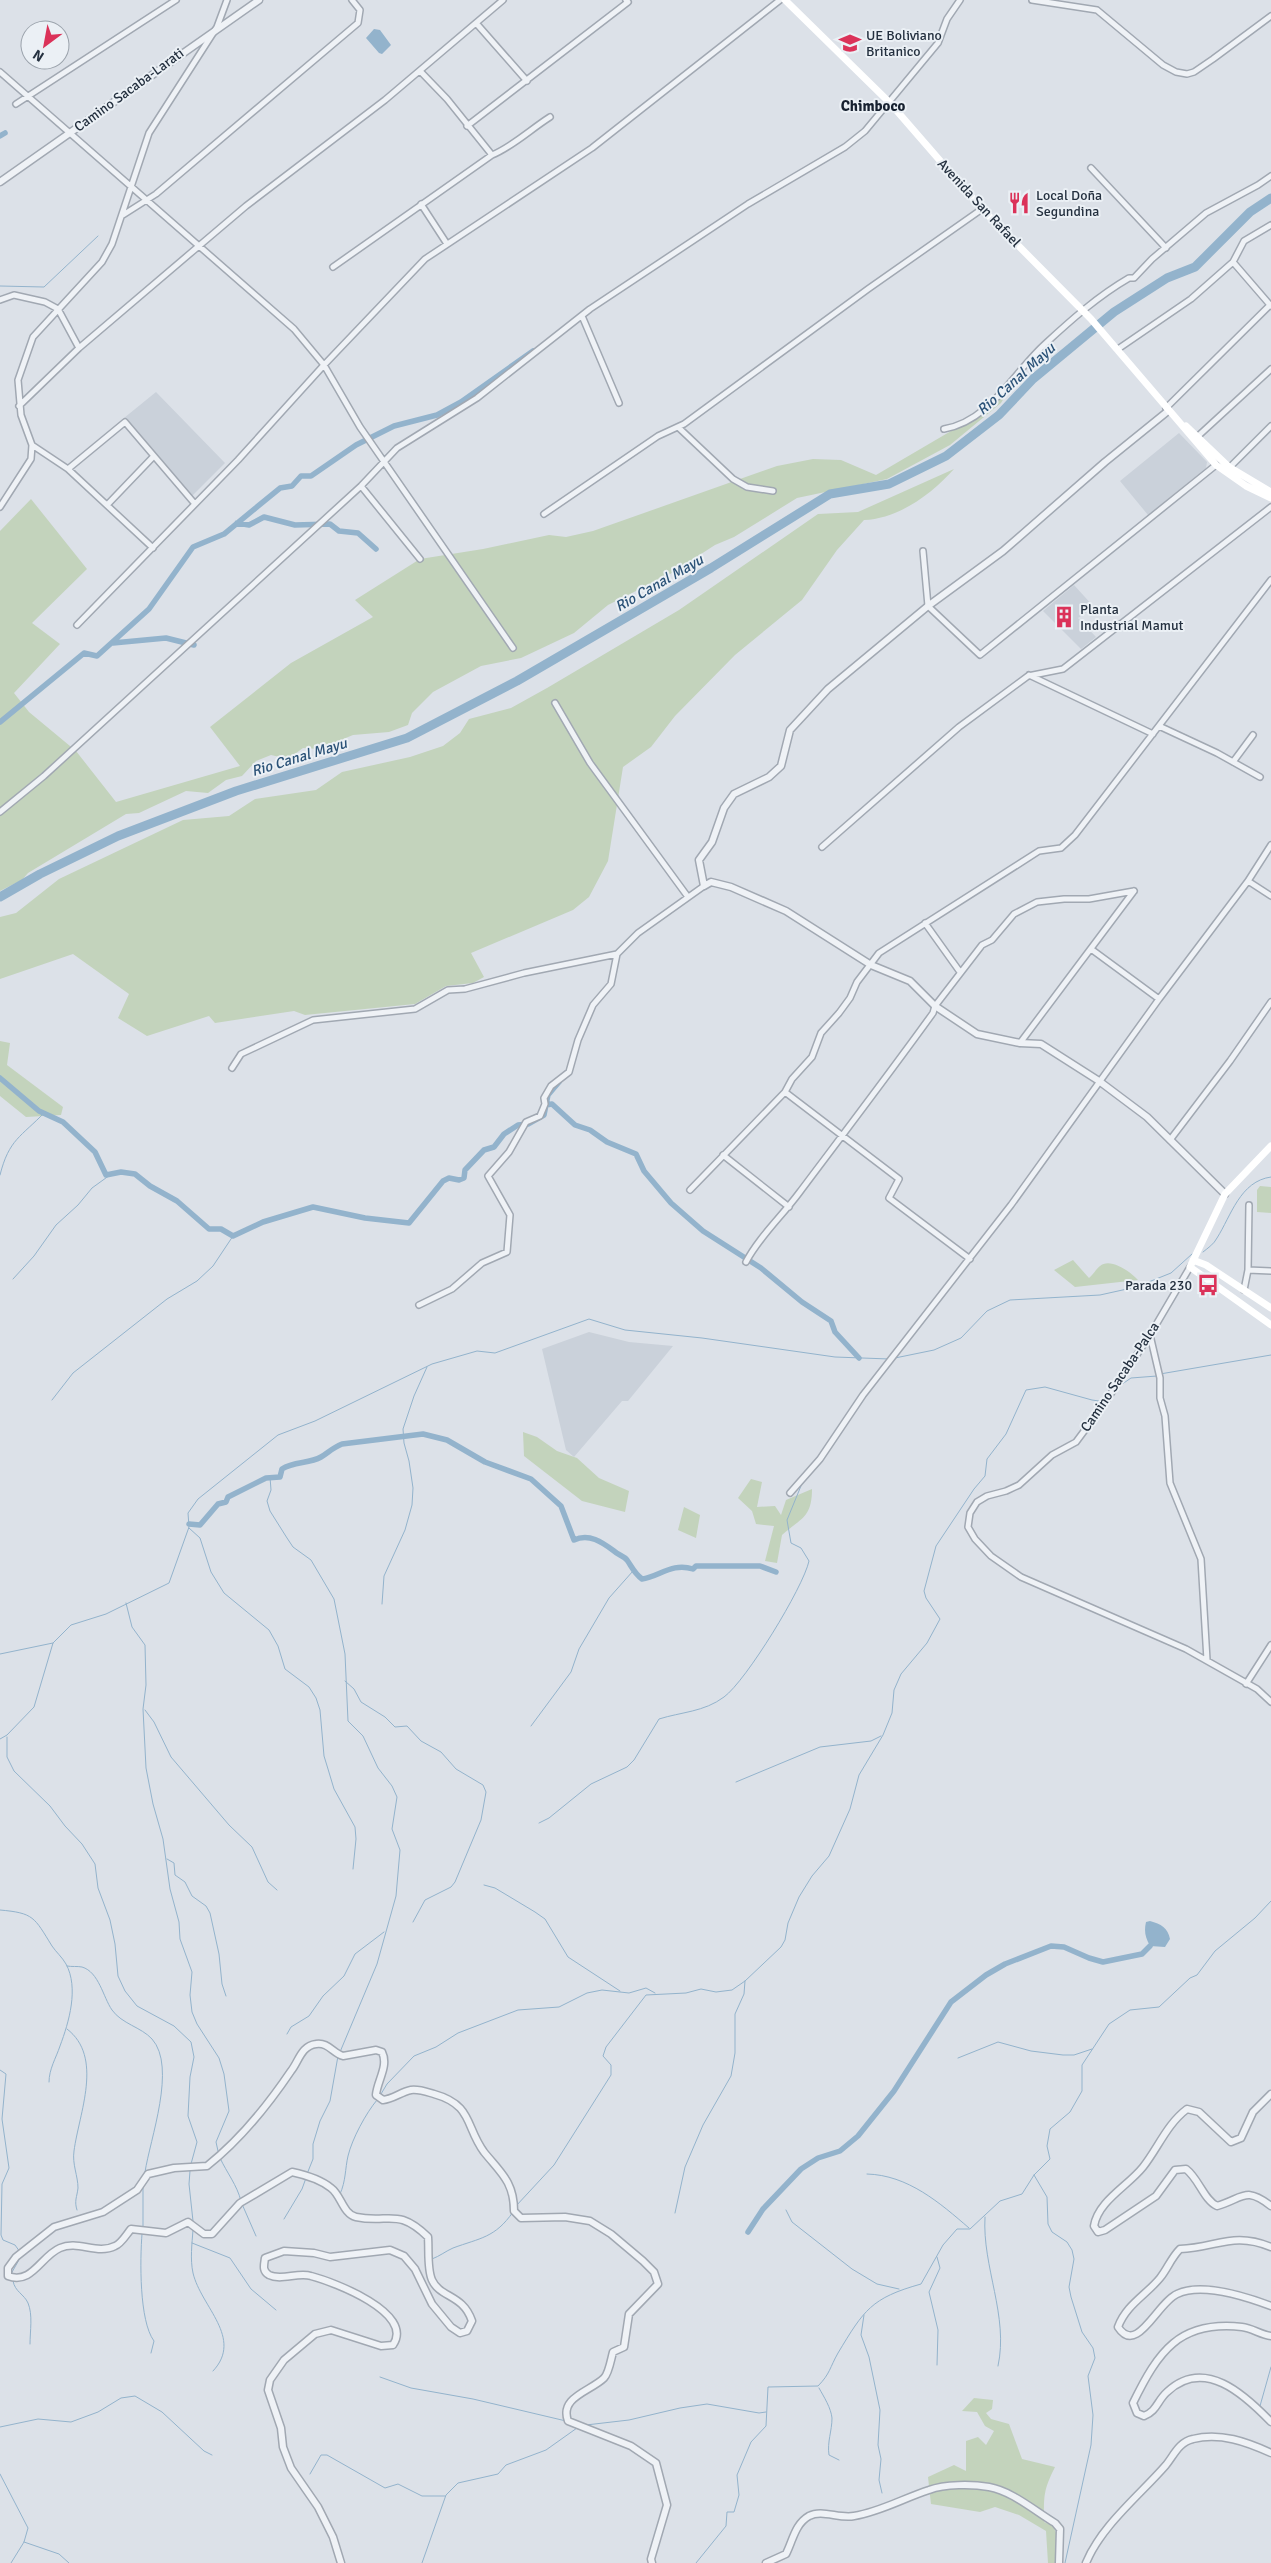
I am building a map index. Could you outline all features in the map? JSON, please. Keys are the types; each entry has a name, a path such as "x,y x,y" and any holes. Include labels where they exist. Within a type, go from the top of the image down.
{"main road":[{"name":"Avenida San Rafael","path":"784,0 890,103 982,209 1091,319 1167,410 1216,464 1271,492"},
{"name":"Avenida San Rafael","path":"1167,410 1197,437 1227,470 1246,486 1271,498"},
{"name":"Camino Sacaba-Palca","path":"1191,1264 1225,1194 1271,1146"},
{"path":"1191,1264 1206,1265 1271,1308"},
{"path":"1191,1264 1271,1325"}],"street":[{"path":"16,104 176,0"},
{"path":"0,508 31,459 32,445 24,428 19,406 18,380 33,337 54,317 58,309 102,262 112,244 123,215 149,133 217,27 227,0"},
{"name":"Camino Sacaba-Larati","path":"0,182 217,27 258,0"},
{"path":"123,215 146,201 358,23 360,10 352,0"},
{"path":"19,406 79,348 198,246 420,70 503,0"},
{"path":"467,126 628,2 626,0"},
{"path":"77,625 195,504 425,259 592,148 780,0"},
{"path":"0,812 44,776 361,486 397,448 477,398 582,316 748,204 845,147 864,131 890,103 938,43 947,19 960,0"},
{"path":"1032,0 1097,10 1163,64 1176,72 1187,74 1194,72 1213,59 1271,16"},
{"path":"476,23 527,81"},
{"path":"420,70 447,99 492,155"},
{"path":"0,72 294,329 324,365 360,427 513,648"},
{"path":"333,267 421,204 492,155 504,150 522,135 550,117"},
{"path":"1090,168 1166,248"},
{"path":"944,429 953,427 986,410 1044,344 1084,312 1097,297 1129,278 1140,275 1152,259 1206,213 1271,176"},
{"path":"421,204 447,244"},
{"path":"544,514 658,436 678,427 982,209"},
{"path":"1118,349 1191,298 1233,262 1244,241 1271,225"},
{"path":"704,886 699,860 712,842 724,808 734,794 769,777 781,766 790,730 828,689 928,606 1003,551 1167,410 1270,306 1233,262"},
{"path":"0,300 14,295 45,302 58,309 79,348"},
{"path":"582,316 619,404"},
{"path":"1197,437 1271,369"},
{"path":"68,469 125,422 195,504"},
{"path":"1227,470 1271,426"},
{"path":"678,427 733,479 747,487 774,491"},
{"path":"32,445 68,469 108,504 153,548"},
{"path":"108,504 153,457"},
{"path":"923,551 928,606 980,655 1216,464"},
{"path":"361,486 420,559"},
{"path":"822,847 959,727 1029,675 1063,668 1271,507"},
{"path":"690,1190 785,1092 792,1079 812,1057 821,1032 839,1014 850,998 857,982 879,953 1039,851 1062,848 1076,835 1271,580"},
{"path":"1029,675 1153,734"},
{"path":"555,703 590,763 688,897"},
{"path":"1159,726 1260,777"},
{"path":"1233,762 1253,735"},
{"path":"790,1493 820,1459 863,1396 1011,1205 1159,998 1248,881 1271,845"},
{"path":"1248,881 1271,896"},
{"path":"232,1068 241,1054 313,1020 415,1009 448,990 465,989 524,973 617,954 638,933 711,882 731,887 786,911 871,965 910,981 935,1006 977,1034 1020,1043 1041,1044 1099,1081 1147,1117 1225,1194"},
{"path":"746,1262 752,1250 789,1207 933,1014 935,1006 960,972 982,945 992,940 1014,914 1037,902 1064,898 1089,899 1134,891 1020,1043"},
{"path":"926,923 960,972"},
{"path":"1090,949 1159,998"},
{"path":"419,1305 452,1290 482,1263 507,1252 510,1215 488,1176 509,1152 526,1122 540,1116 545,1104 544,1098 551,1086 569,1072 578,1040 593,1005 611,984 617,954"},
{"path":"1170,1140 1230,1061 1271,1002"},
{"path":"785,1092 899,1179 889,1198 970,1259"},
{"path":"724,1155 789,1207"},
{"path":"1244,1290 1248,1270 1250,1205"},
{"name":"Camino Sacaba-Palca","path":"1191,1264 1150,1335 1076,1442 1052,1455 1019,1485 987,1496 976,1502 970,1513 968,1527 975,1539 991,1556 1021,1577 1207,1660 1257,1689 1271,1702"},
{"path":"1248,1270 1271,1272"},
{"path":"1150,1335 1160,1378 1160,1398 1166,1416 1170,1483 1202,1559 1207,1660"},
{"path":"1246,1684 1271,1645"},
{"path":"341,2563 333,2537 318,2507 291,2468 285,2454 281,2428 268,2390 270,2380 284,2360 315,2334 330,2330 381,2346 393,2345 398,2334 390,2316 374,2303 310,2275 275,2278 267,2274 264,2269 265,2258 284,2251 314,2253 330,2257 390,2250 404,2256 415,2269 432,2304 451,2327 460,2333 467,2331 472,2321 468,2309 456,2298 437,2288 431,2279 428,2237 418,2228 404,2219 355,2217 348,2212 332,2188 312,2177 292,2172 240,2203 212,2234 204,2234 188,2222 166,2233 131,2229 116,2246 103,2250 72,2246 60,2248 25,2278 16,2279 8,2276 8,2268 16,2257 54,2227 103,2212 137,2190 148,2174 174,2168 207,2166 259,2114 293,2069 300,2054 308,2046 318,2044 330,2046 343,2056 376,2050 382,2052 384,2057 383,2069 376,2095 383,2100 413,2090 446,2098 460,2107 470,2120 481,2148 509,2182 514,2194 514,2211 521,2218 565,2217 590,2221 611,2234 654,2272 658,2284 629,2314 624,2347 613,2352 605,2378 568,2403 565,2414 568,2422 631,2446 656,2463 667,2505 652,2563"},
{"path":"1271,2094 1252,2112 1241,2138 1231,2142 1199,2112 1187,2109 1176,2117 1142,2168 1106,2204 1095,2218 1094,2226 1098,2232 1105,2230 1156,2196 1175,2170 1186,2169 1196,2177 1210,2203 1217,2206 1246,2194 1254,2194 1271,2206"},
{"path":"1271,2247 1238,2240 1222,2240 1194,2249 1180,2249 1172,2257 1161,2277 1123,2314 1118,2327 1122,2334 1130,2336 1139,2334 1165,2300 1179,2293 1190,2291 1232,2293 1271,2306"},
{"path":"1271,2336 1244,2327 1201,2328 1186,2334 1164,2350 1133,2403 1137,2412 1144,2416 1153,2413 1165,2393 1182,2380 1216,2380 1229,2386 1271,2422"},
{"path":"1086,2563 1130,2500 1166,2465 1180,2446 1192,2439 1224,2436 1271,2453"},
{"path":"766,2563 786,2554 800,2522 811,2515 822,2513 853,2517 896,2504 939,2487 965,2486 987,2486 999,2490 1056,2523 1060,2529 1059,2563"}],"shaded area":[{"path":"156,392 225,463 192,496 124,418"},
{"path":"1179,433 1207,462 1206,468 1148,515 1120,481"},
{"name":"Planta Industrial Mamut","path":"1074,585 1094,607 1078,618 1096,637 1081,649 1043,611"},
{"path":"589,1332 629,1342 673,1346 628,1401 622,1401 574,1457 566,1450 542,1349"}],"green space":[{"path":"1017,377 1001,403 950,445 887,479 797,498 734,537 715,545 670,574 608,605 574,633 521,658 481,666 433,692 412,713 408,725 389,732 353,735 319,749 303,748 288,759 271,755 256,761 242,776 226,780 208,793 186,791 139,813 126,814 28,873 22,880 0,891 0,531 31,499 87,569 32,623 60,644 14,693 29,712 76,751 116,802 240,766 210,727 291,663 373,617 355,600 420,559 483,549 549,535 566,537 593,531 777,466 813,459 841,460 876,475 980,414"},
{"path":"954,469 925,496 902,510 877,519 864,520 837,550 802,600 735,655 675,716 651,747 623,767 608,861 589,897 573,910 471,953 484,977 473,983 446,986 415,1004 305,1015 294,1011 215,1023 209,1016 147,1036 118,1018 129,994 73,954 0,979 0,917 16,913 59,879 183,820 229,816 255,799 316,790 342,772 410,757 443,746 460,733 469,719 511,708 547,688 679,610 818,514 858,512"},
{"path":"0,1041 10,1043 7,1065 63,1107 61,1115 26,1117 0,1096"},
{"path":"1260,1186 1271,1187 1271,1213 1257,1212 1257,1190"},
{"path":"1073,1260 1089,1278 1100,1266 1109,1263 1126,1270 1138,1280 1075,1287 1054,1270"},
{"path":"523,1432 537,1437 557,1451 577,1458 599,1478 629,1491 625,1512 582,1501 524,1456"},
{"path":"751,1479 762,1482 757,1507 775,1506 781,1515 786,1500 812,1489 808,1512 782,1535 777,1563 765,1561 774,1526 756,1524 752,1511 738,1498"},
{"path":"684,1507 700,1515 696,1538 678,1530"},
{"path":"974,2398 993,2400 992,2409 986,2413 991,2419 1009,2424 1022,2459 1055,2467 1046,2488 1044,2522 1053,2526 1057,2535 1055,2563 1048,2563 1046,2531 1019,2515 995,2507 980,2512 931,2504 928,2477 954,2465 966,2471 966,2441 978,2437 986,2445 994,2431 985,2426 977,2412 962,2411"}],"water":[{"path":"374,29 380,30 391,45 382,54 366,38"},
{"path":"1150,1921 1161,1925 1168,1932 1170,1939 1165,1947 1150,1946 1145,1931 1146,1922"}],"waterway":[{"path":"0,136 5,133"},
{"name":"Rio Canal Mayu","path":"0,897 40,874 118,836 236,791 407,738 517,681 711,568 830,494 889,484 946,456 999,415 1033,379 1114,312 1167,278 1195,267 1250,212 1271,198"},
{"path":"0,286 44,287 98,236"},
{"path":"0,722 84,653 97,656 149,609 193,547 224,534 280,488 292,486 301,476 311,476 356,445 394,426 437,415 461,402 533,351"},
{"path":"237,523 249,525 264,517 295,525 330,524 339,531 358,533 376,549"},
{"path":"113,643 166,638 194,645"},
{"path":"0,1078 39,1111 63,1122 95,1152 106,1175 121,1172 135,1174 150,1186 177,1201 209,1229 221,1229 233,1236 263,1222 313,1207 365,1218 409,1223 443,1181 449,1178 459,1180 464,1178 465,1170 484,1150 494,1147 504,1134 518,1125 528,1124 544,1115 548,1095 559,1082"},
{"path":"546,1105 552,1104 575,1125 590,1130 607,1142 636,1154 644,1171 671,1203 703,1231 761,1268 802,1302 831,1321 835,1332 859,1358"},
{"path":"0,1175 7,1153 17,1139 45,1112"},
{"path":"13,1279 34,1256 56,1225 78,1205 92,1188 110,1175"},
{"path":"1203,1252 1216,1240 1244,1192 1251,1185 1271,1177"},
{"path":"52,1400 73,1373 167,1299 197,1281 213,1266 233,1236"},
{"path":"895,1358 934,1350 961,1338 987,1311 1010,1300 1100,1295 1136,1287 1171,1273 1192,1254"},
{"path":"0,1739 7,1735 34,1707 53,1643 71,1625 106,1614 169,1583 189,1527 188,1513 198,1499 278,1435 315,1421 432,1364 477,1351 495,1353 589,1319 625,1330 702,1338 835,1357 889,1359"},
{"path":"1160,1374 1271,1355"},
{"path":"382,1604 384,1576 405,1530 412,1505 413,1488 403,1429 414,1396 427,1367"},
{"path":"874,1385 882,1374"},
{"path":"1118,1387 1131,1378 1157,1376"},
{"path":"516,2206 554,2165 611,2075 611,2065 603,2056 606,2047 646,1995 686,1993 701,1989 716,1992 732,1990 745,1981 781,1947 785,1940 788,1923 799,1897 812,1876 829,1856 850,1809 859,1775 883,1735 892,1713 894,1690 901,1674 927,1643 940,1619 926,1598 924,1591 936,1546 974,1489 985,1476 987,1459 1006,1434 1026,1390 1045,1387 1092,1400 1099,1401 1106,1397"},
{"path":"189,1524 200,1525 218,1504 226,1502 228,1497 266,1478 280,1477 282,1469 287,1466 312,1461 342,1444 423,1434 447,1440 485,1462 531,1479 561,1506 574,1540 590,1538 600,1542 626,1559 642,1579 679,1567 693,1569 696,1566 760,1566 776,1572"},
{"path":"270,1477 271,1490 267,1501 270,1511 293,1547 311,1560 334,1599 345,1654 348,1721 363,1736 378,1768 392,1786 397,1797 392,1829 400,1850 396,1896 377,1964 340,2052"},
{"path":"539,1823 549,1818 591,1784 627,1767 634,1760 659,1719 709,1706 724,1697 746,1673 785,1612 805,1574 809,1561 801,1548 791,1543 787,1520 803,1481"},
{"path":"189,1528 200,1538 211,1572 224,1593 269,1630 278,1646 285,1669 309,1687 316,1698 320,1710 324,1756 334,1789 355,1827 356,1839 353,1869"},
{"path":"531,1726 571,1672 579,1649 609,1598 633,1571"},
{"path":"126,1603 132,1627 145,1645 146,1685 143,1709 146,1768 153,1804 163,1839 170,1889 179,1922 180,1939 192,1972 190,1995 192,2012 197,2024 219,2058 224,2074 229,2111 216,2142 218,2151"},
{"path":"0,1654 53,1643"},
{"path":"345,1681 354,1689 361,1702 385,1717 395,1727 407,1726 421,1741 441,1752 456,1769 483,1785 486,1792 481,1820 455,1882 451,1887 425,1900 413,1922"},
{"path":"145,1710 154,1722 171,1757 229,1825 252,1847 268,1882 277,1890"},
{"path":"736,1782 820,1747 871,1741 881,1736"},
{"path":"7,1737 7,1757 14,1771 50,1806 82,1844 95,1864 98,1888 110,1920 115,1944 118,1976 125,1991 137,2006 174,2026 191,2042 194,2057 190,2077 188,2116 197,2142 191,2164"},
{"path":"167,1859 174,1863 175,1875 185,1882 192,1896 206,1906 210,1913 219,1954 222,1984 226,1996"},
{"path":"484,1885 495,1888 545,1919 568,1957 620,1991"},
{"path":"696,2563 726,2526 727,2512 734,2512 739,2495 737,2475 751,2442 766,2426 768,2387 818,2386 855,2326 870,2308 891,2295 921,2284 943,2245 957,2229 970,2229 1000,2201 1022,2194 1034,2175 1050,2159 1047,2146 1050,2129 1070,2112 1082,2091 1082,2065 1109,2024 1130,2010 1159,2007 1190,1978 1197,1975 1215,1951 1255,1918 1271,1901"},
{"path":"0,1910 20,1913 32,1918 64,1961 70,1973 72,1994 69,2016 51,2068 49,2082"},
{"path":"287,2034 291,2027 309,2016 323,1996 344,1976 355,1954 384,1932"},
{"path":"748,2232 763,2209 801,2169 818,2158 840,2151 858,2136 894,2091 951,2002 986,1975 1005,1964 1051,1946 1064,1947 1103,1962 1142,1954 1150,1946"},
{"path":"67,1966 82,1967 93,1974 116,2015 148,2035 159,2051 162,2067 160,2104 145,2172"},
{"path":"675,2213 685,2167 703,2125 731,2076 735,2053 735,2014 744,1994 745,1981"},
{"path":"381,2094 387,2084 414,2056 436,2047 458,2033 518,2010 559,2007 587,1993 602,1990 629,1993 646,1988 655,1993"},
{"path":"67,2029 78,2041 84,2055 87,2070 84,2103 74,2156 78,2183 77,2210"},
{"path":"958,2058 998,2042 1031,2051 1063,2055 1074,2055 1092,2049"},
{"path":"307,2174 313,2159 313,2144 320,2121 330,2101 338,2056"},
{"path":"0,2070 6,2074 2,2119 9,2168 2,2184 1,2235 3,2240 15,2245 20,2252"},
{"path":"340,2194 348,2156 356,2134 377,2100"},
{"path":"220,2158 241,2201"},
{"path":"190,2171 189,2184 193,2221"},
{"path":"867,2174 896,2179 910,2185 935,2200 969,2228"},
{"path":"1034,2175 1047,2197 1048,2224 1052,2232 1067,2242 1072,2250 1074,2259 1069,2287 1071,2297 1082,2332 1093,2348 1095,2358 1088,2376 1093,2415 1091,2445 1065,2563"},
{"path":"284,2219 302,2189 306,2178"},
{"path":"143,2186 143,2227"},
{"path":"242,2204 256,2236"},
{"path":"786,2210 792,2222 852,2269 877,2284 899,2289"},
{"path":"432,2259 453,2248 493,2232 513,2212"},
{"path":"985,2217 987,2254 1000,2329 998,2366"},
{"path":"193,2230 191,2257 193,2273 197,2286 218,2322 224,2347 221,2359 213,2371"},
{"path":"142,2234 143,2305 149,2332 154,2341 151,2353"},
{"path":"192,2243 230,2258 251,2289 276,2310"},
{"path":"937,2257 940,2268 929,2292 938,2330 937,2365"},
{"path":"11,2274 20,2258"},
{"path":"13,2281 30,2308 30,2344"},
{"path":"864,2315 861,2335 869,2357 880,2410 878,2445 881,2459 879,2480 882,2493"},
{"path":"1260,2406 1271,2367"},
{"path":"380,2377 411,2388 473,2399 566,2421"},
{"path":"819,2388 829,2406 832,2418 829,2455 839,2460"},
{"path":"0,2427 38,2419 71,2422 98,2412 121,2398 135,2396 162,2412 204,2451 212,2455"},
{"path":"586,2425 629,2420 680,2408 707,2404 759,2413 766,2412"},
{"path":"422,2563 446,2495 458,2483 498,2474 506,2465 546,2450 577,2428"},
{"path":"310,2474 321,2455 327,2455 385,2488 398,2484 422,2496 445,2496"},
{"path":"0,2474 28,2528 24,2542 11,2563"},
{"path":"24,2542 59,2554 69,2563"}],"place":[{"name":"UE Boliviano Britanico","path":"850,43"},
{"name":"Local Doña Segundina","path":"1019,203"},
{"name":"Planta Industrial Mamut","path":"1064,617"},
{"name":"Parada 230","path":"1208,1285"}],"district":[{"name":"Chimboco","path":"873,106"}]}
